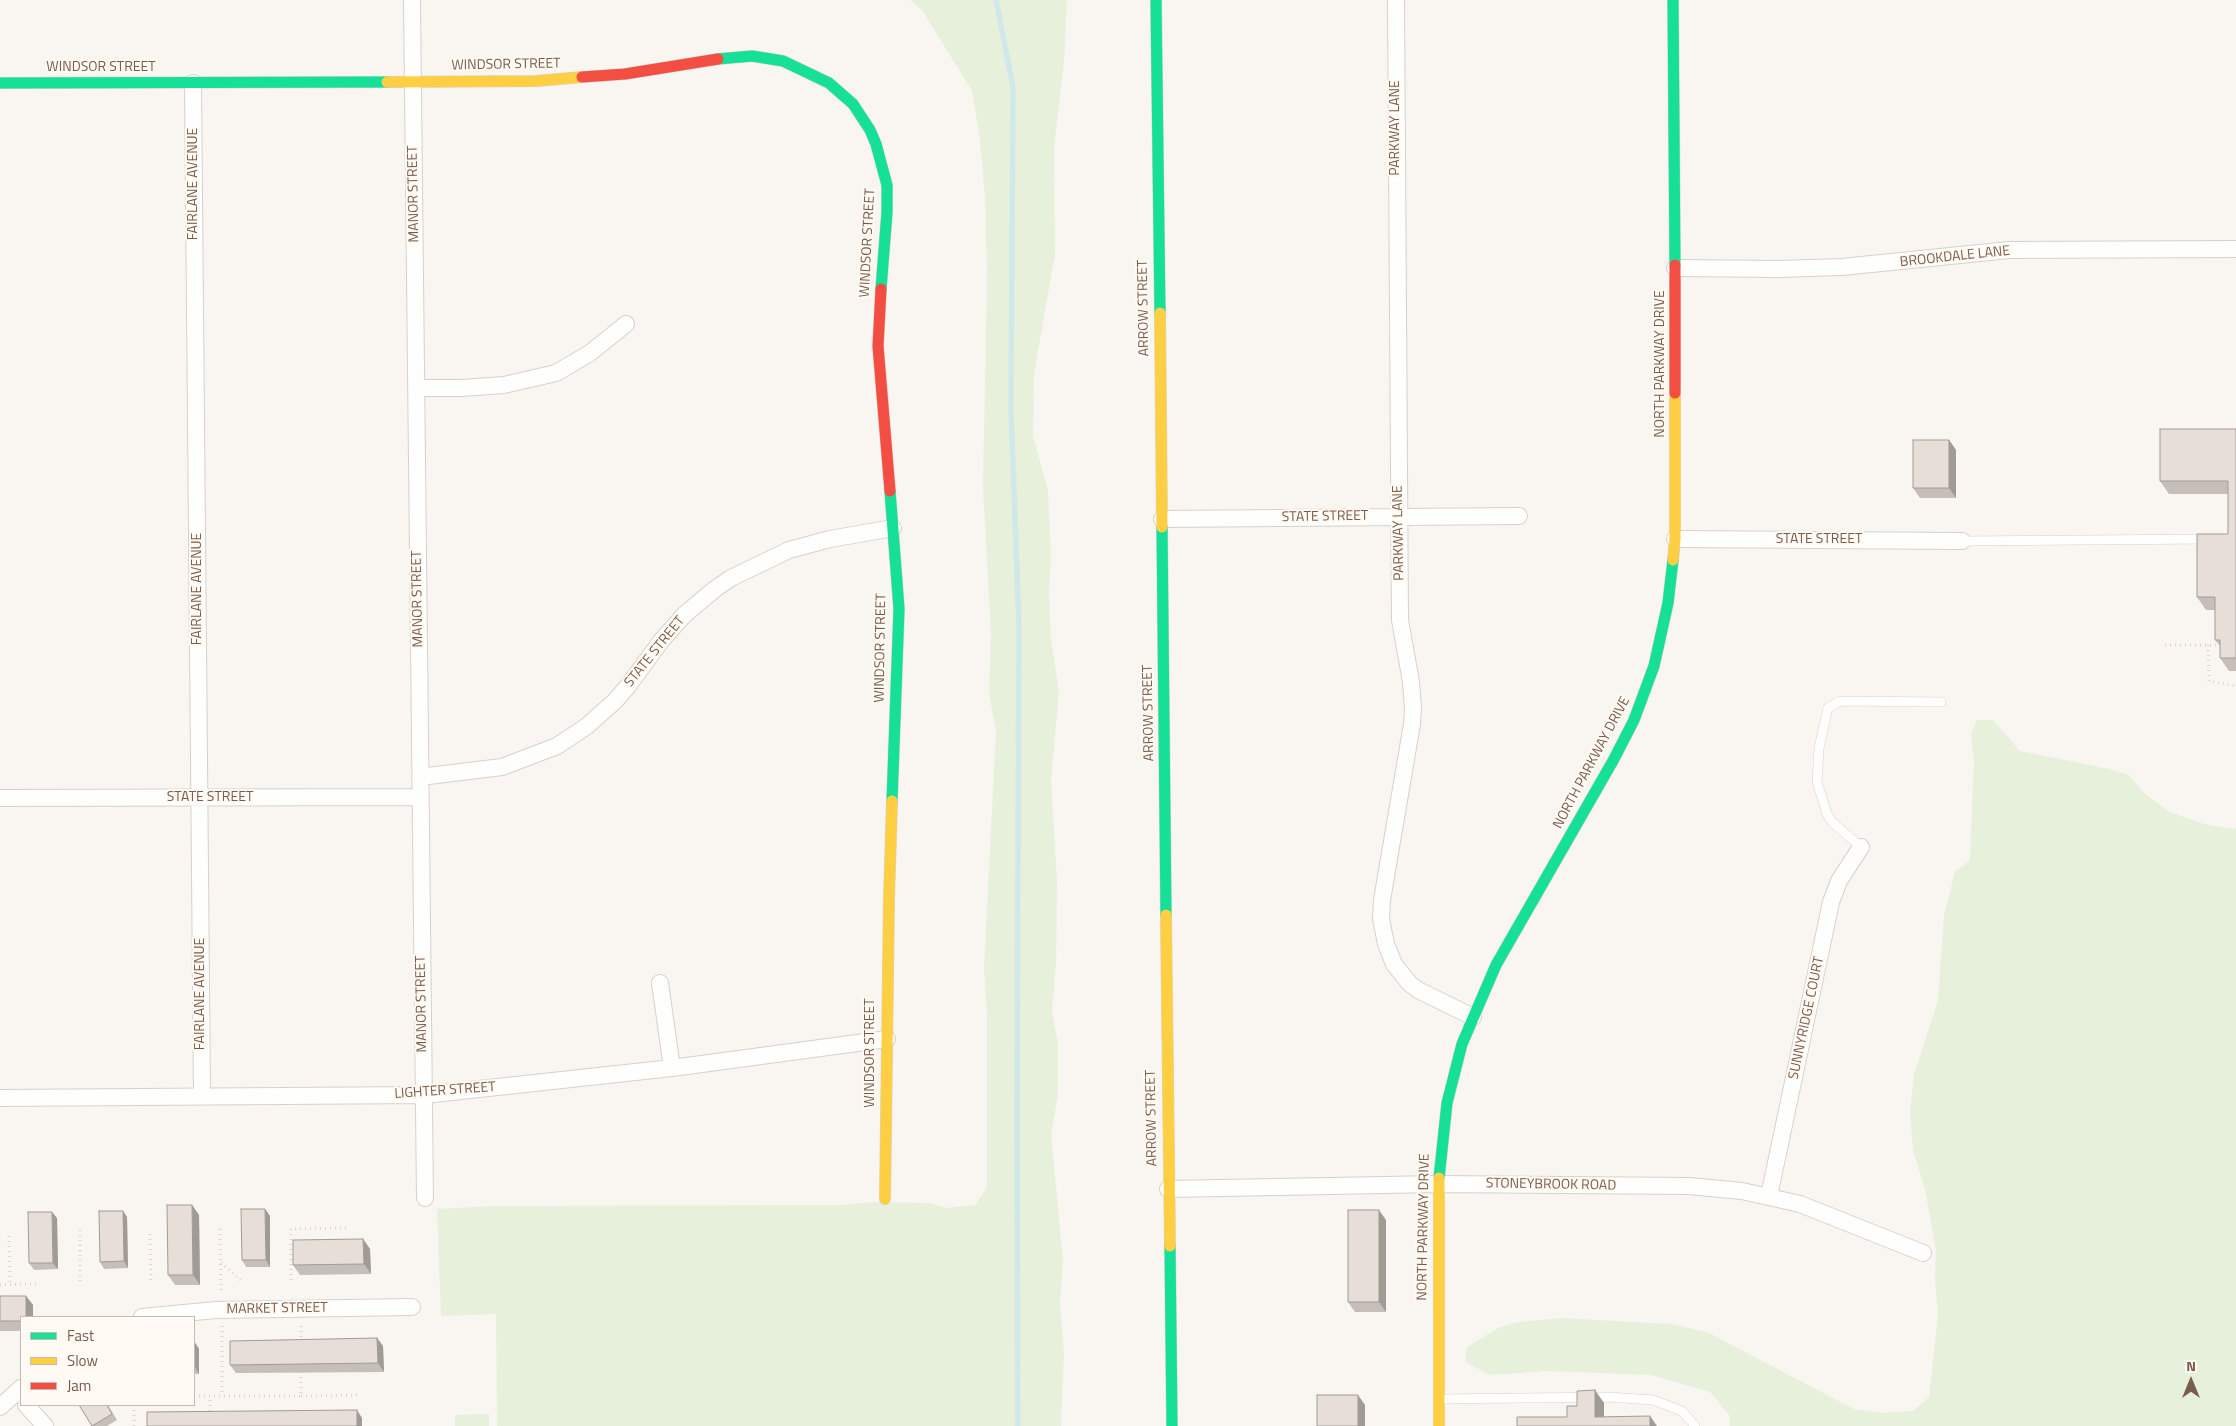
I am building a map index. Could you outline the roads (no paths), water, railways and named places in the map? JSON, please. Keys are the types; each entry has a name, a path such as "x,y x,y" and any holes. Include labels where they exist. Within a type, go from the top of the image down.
{"street":[{"name":"MANOR STREET","path":"412,0 425,1198"},
{"name":"ARROW STREET","path":"1156,0 1172,1426"},
{"name":"PARKWAY LANE","path":"1396,0 1400,620 1411,682 1413,709 1382,900 1381,919 1386,944 1394,964 1409,983 1418,990 1473,1017"},
{"name":"NORTH PARKWAY DRIVE","path":"1439,1426 1438,1184 1447,1103 1462,1044 1496,966 1614,759 1640,707 1654,666 1665,619 1675,539 1673,0"},
{"name":"WINDSOR STREET","path":"0,83 581,79 669,68 707,60 752,56 783,61 799,67 829,83 853,104 870,130 885,171 887,212 879,308 878,346 899,609 888,898 885,1199"},
{"name":"FAIRLANE AVENUE","path":"193,83 202,1096"},
{"name":"BROOKDALE LANE","path":"1675,268 1842,268 2009,250 2236,250"},
{"path":"416,388 462,388 504,385 556,373 590,353 626,324"},
{"name":"STATE STREET","path":"1162,519 1519,516"},
{"name":"STATE STREET","path":"420,777 502,767 557,746 587,726 615,701 684,615 714,589 761,562 789,550 830,539 893,528"},
{"name":"STATE STREET","path":"1675,539 1962,541"},
{"name":"STATE STREET","path":"0,798 420,797"},
{"name":"SUNNYRIDGE COURT","path":"1769,1196 1831,902 1839,881 1861,846"},
{"path":"660,983 672,1068"},
{"name":"LIGHTER STREET","path":"0,1098 424,1095 672,1068 886,1039"},
{"name":"STONEYBROOK ROAD","path":"1168,1189 1438,1184 1689,1186 1769,1196 1819,1210 1924,1253"},
{"name":"MARKET STREET","path":"149,1316 216,1310 412,1307"},
{"path":"0,1407 20,1397"},
{"path":"28,1406 45,1426"}],"lane":[{"path":"1962,541 2224,539"},
{"path":"1861,846 1832,822 1827,814 1817,782 1819,748 1828,708 1840,701 1941,702"},
{"path":"1439,1399 1608,1397 1653,1400 1682,1411 1695,1426"}],"waterway":[{"path":"996,0 1013,88 1011,411 1019,626 1018,1426"}]}
